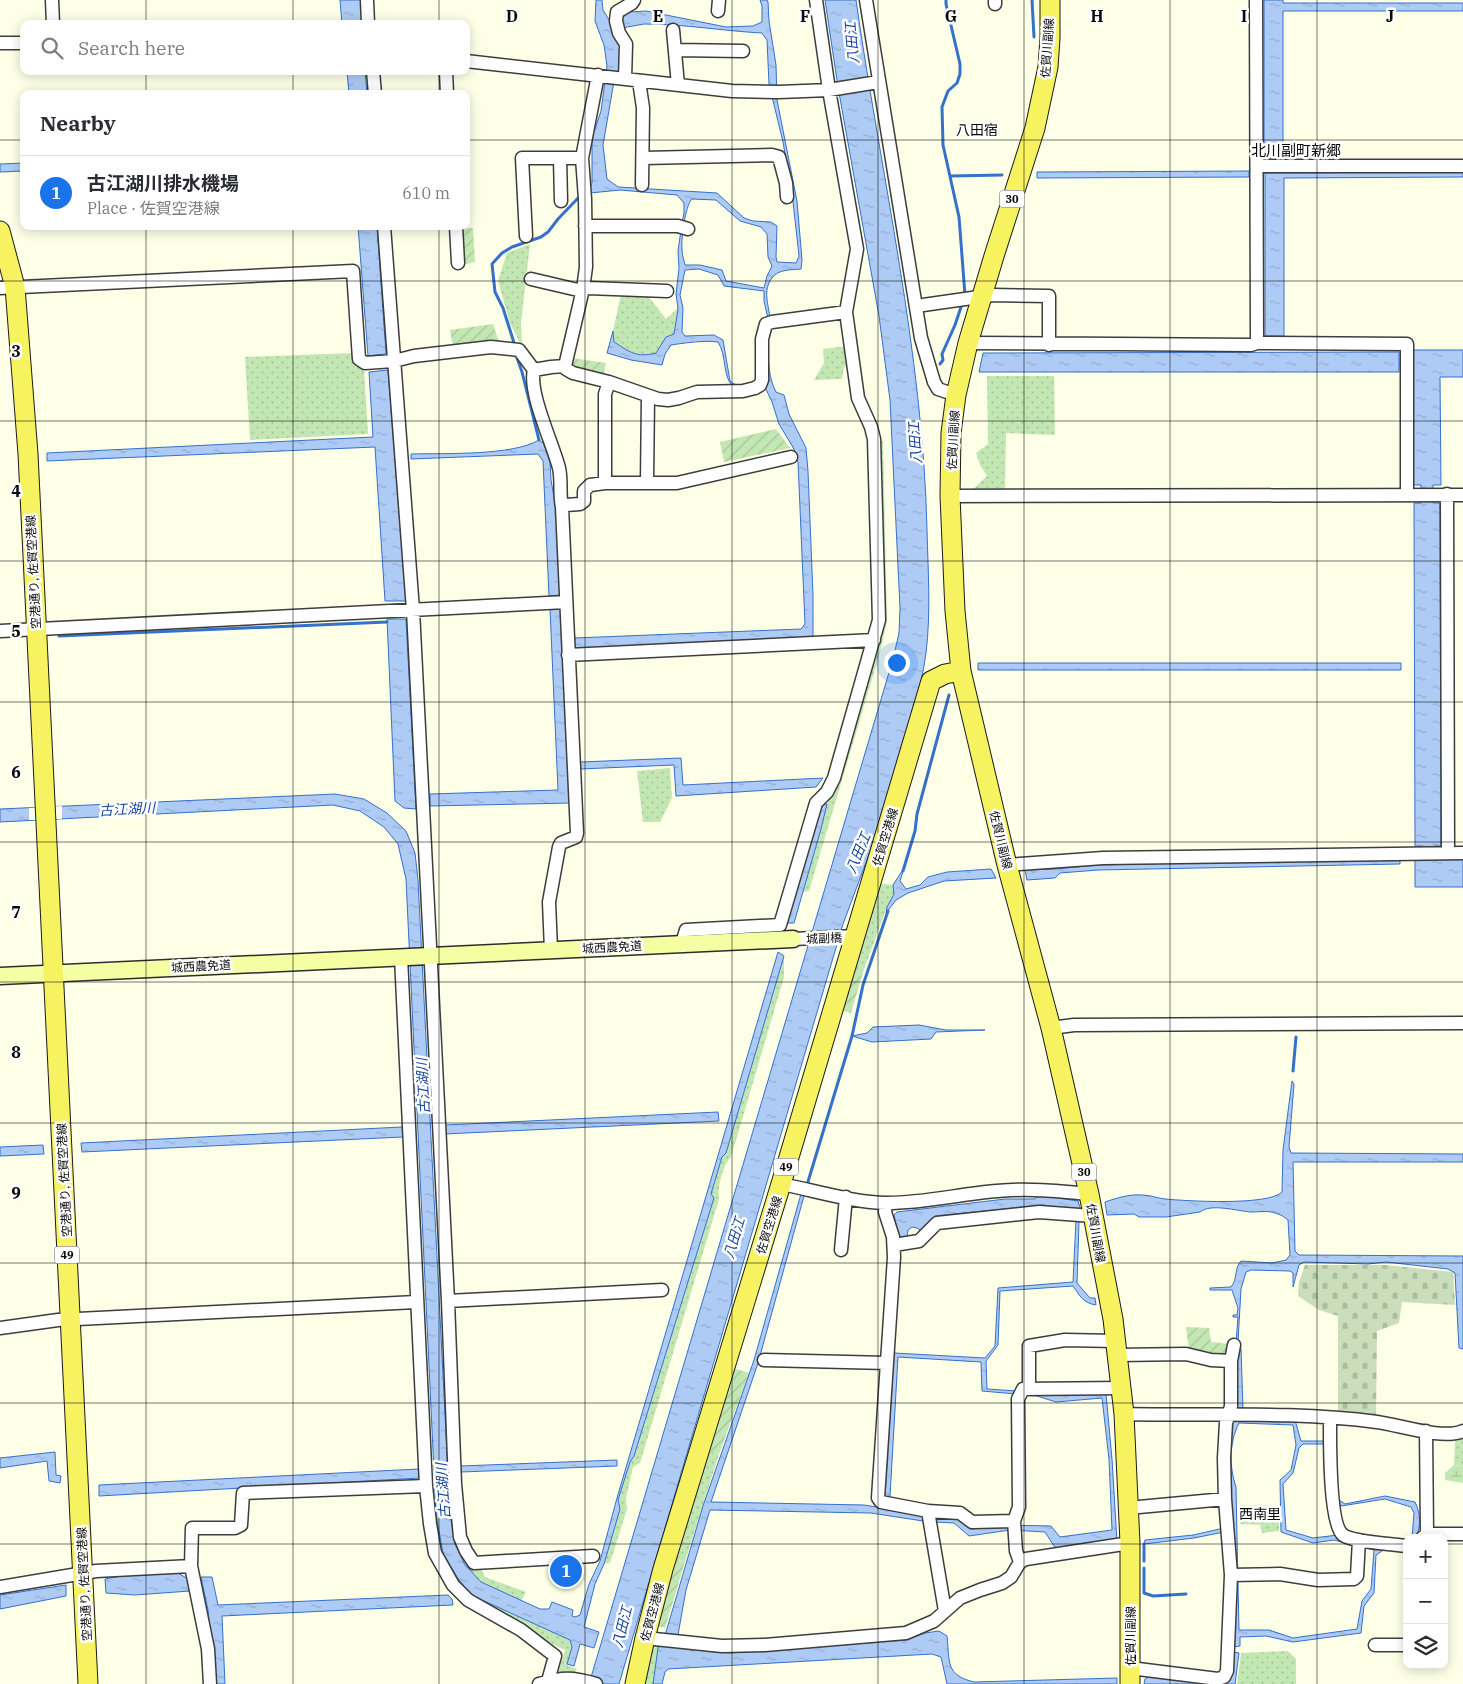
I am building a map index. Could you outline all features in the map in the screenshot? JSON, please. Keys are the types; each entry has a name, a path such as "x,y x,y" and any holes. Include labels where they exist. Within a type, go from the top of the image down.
{"main road":[{"name":"佐賀川副線","path":"1050,0 1048,67 1035,128 970,298 968,343 956,395 951,433 950,496 955,611 961,671 1007,865 1051,1028 1089,1194 1116,1348 1124,1414 1130,1543 1130,1676"},
{"name":"空港通り, 佐賀空港線","path":"0,231 28,454 88,1684"},
{"name":"佐賀空港線","path":"635,1684 654,1639 664,1569 931,681 945,674 961,671"}],"street":[{"path":"52,0 53,20"},
{"path":"367,0 368,20"},
{"path":"622,78 626,44 618,27 617,12 632,4 634,0"},
{"path":"682,944 686,930 780,925 816,802 827,792 834,778 879,620 874,438 858,398 846,312 857,250 816,0"},
{"path":"866,0 921,338 934,382 938,389 956,395"},
{"path":"1256,0 1257,343"},
{"path":"673,30 678,85"},
{"path":"0,43 20,43"},
{"path":"675,50 743,51"},
{"path":"470,61 732,91 830,90 878,82"},
{"path":"373,75 374,90"},
{"path":"446,75 447,90"},
{"path":"564,366 583,289 586,267 585,194 582,158 600,75"},
{"path":"638,81 642,108 644,158 642,185"},
{"path":"644,158 772,155 779,157 786,182 787,197"},
{"path":"526,236 522,158 582,158"},
{"path":"560,158 561,202"},
{"path":"1257,172 1463,166"},
{"path":"585,226 683,228"},
{"path":"384,230 413,610 448,1301 455,1484 460,1537 474,1563 593,1556"},
{"path":"456,230 458,263"},
{"path":"7,288 352,271 359,359 365,363 394,361 414,356 491,347 516,349 534,370"},
{"path":"531,279 578,290 588,288 667,291"},
{"path":"916,306 993,295 1049,296 1049,345"},
{"path":"564,366 566,370 573,373 609,382 648,396 668,400 698,392 743,391 756,388 761,382 762,339 769,323 846,312"},
{"path":"968,343 1049,345 1407,344 1413,494"},
{"path":"534,370 564,366"},
{"path":"534,370 532,377 539,406 559,469 577,833 576,837 561,843 558,847 549,902 551,950"},
{"path":"605,483 605,394 609,382"},
{"path":"647,483 648,396"},
{"path":"562,507 580,504 584,501 584,491 590,485 605,483 677,483 791,457"},
{"path":"1441,494 1443,853"},
{"path":"950,496 1463,495"},
{"path":"0,632 566,602"},
{"path":"568,655 874,640"},
{"path":"1007,865 1103,858 1463,852"},
{"name":"城副橋","path":"793,939 855,936"},
{"name":"城西農免道","path":"0,976 793,939"},
{"path":"401,957 426,1486 435,1553 453,1586 468,1600 522,1630 555,1656 544,1682"},
{"path":"1051,1028 1084,1025 1463,1023"},
{"path":"781,1184 886,1203 998,1190 1036,1190 1089,1194"},
{"path":"841,1250 846,1197"},
{"path":"886,1203 885,1212 894,1246 878,1498 881,1502 928,1511 960,1513 972,1522 1014,1521"},
{"path":"894,1246 919,1241 937,1223 1039,1212 1093,1216"},
{"path":"448,1301 662,1290"},
{"path":"0,1328 70,1319 416,1302"},
{"path":"1029,1389 1029,1346 1065,1340 1116,1348 1186,1354 1211,1360 1231,1361"},
{"path":"1130,1676 1218,1679 1224,1677 1227,1671 1236,1575 1225,1499 1224,1458 1226,1423 1231,1406 1231,1361 1234,1345"},
{"path":"764,1360 887,1363"},
{"path":"1020,1562 1016,1551 1014,1521 1019,1507 1018,1399 1023,1389 1122,1388"},
{"path":"1124,1414 1283,1415 1377,1422 1444,1434 1463,1431"},
{"path":"1330,1418 1332,1496 1339,1531 1344,1536 1359,1543 1403,1546"},
{"path":"1425,1534 1426,1431"},
{"path":"210,1684 208,1649 191,1566 192,1528 235,1528 242,1525 243,1493 426,1486"},
{"path":"1128,1508 1225,1499"},
{"path":"928,1511 945,1611"},
{"path":"1448,1535 1463,1534"},
{"path":"654,1639 722,1646 765,1645 906,1633 934,1621 960,1598 1002,1583 1011,1577 1020,1562 1130,1543"},
{"path":"1236,1575 1280,1574 1318,1580 1354,1579 1357,1576 1359,1543"},
{"path":"0,1587 96,1570 191,1566"},
{"path":"1375,1645 1403,1645"},
{"path":"544,1682 570,1678 590,1682"}],"green space":[{"path":"473,228 475,262 463,265 459,230 470,230"},
{"path":"530,244 521,323 522,347 510,323 498,281 507,253"},
{"path":"621,294 648,296 666,319 678,308 674,334 666,337 656,353 638,354 613,342 613,331"},
{"path":"493,324 499,342 453,348 450,330"},
{"path":"847,346 851,365 844,367 842,379 814,380 824,363 823,349"},
{"path":"354,353 356,367 364,368 368,434 250,440 245,357"},
{"path":"572,358 606,363 603,377 572,367"},
{"path":"987,376 1054,376 1055,435 1006,433 1005,491 972,490 987,476 980,465 976,453 988,444"},
{"path":"776,429 790,448 724,462 720,442"},
{"path":"877,441 883,441 887,621 881,649 809,891 803,892 827,804 832,795 880,638"},
{"path":"670,768 672,798 660,822 643,822 637,771"},
{"path":"877,883 893,885 894,894 887,907 864,969 855,965"},
{"path":"784,956 784,977 731,1157 725,1165 721,1177 719,1199 640,1463 633,1467 626,1498 627,1509 610,1563 604,1564 620,1509 618,1500 630,1462 634,1456 714,1198 711,1194 722,1156 726,1153"},
{"path":"855,965 864,969 851,1013 835,1009"},
{"path":"1305,1265 1386,1265 1453,1272 1455,1305 1402,1302 1399,1323 1377,1331 1376,1417 1338,1416 1338,1316 1319,1310 1298,1296 1299,1282"},
{"path":"1186,1327 1209,1328 1211,1342 1231,1344 1230,1357 1189,1351"},
{"path":"730,1367 749,1373 719,1454 705,1450"},
{"path":"1463,1437 1463,1466 1454,1465 1455,1440"},
{"path":"705,1450 719,1454 685,1562 675,1559"},
{"path":"1454,1465 1463,1466 1463,1483 1445,1480 1445,1473"},
{"path":"1240,1505 1279,1506 1279,1531 1262,1533 1260,1525 1240,1524"},
{"path":"675,1559 685,1562 665,1628 655,1625"},
{"path":"465,1565 480,1567 485,1577 526,1592 521,1601 481,1582"},
{"path":"471,1595 570,1640 572,1647 567,1665 577,1669 575,1673 558,1674 565,1650 532,1634"},
{"path":"665,1642 653,1684 646,1684 651,1646"},
{"path":"1288,1651 1296,1659 1296,1684 1237,1684 1241,1653"}],"water":[{"path":"340,0 361,0 363,20 342,20"},
{"path":"596,0 602,0 603,10 613,26 629,12 646,11 726,27 753,26 762,22 760,0 767,0 768,2 776,65 777,100 797,201 802,260 801,269 785,270 778,273 772,278 767,288 770,322 769,364 770,376 776,392 784,395 789,414 806,448 813,595 813,638 575,649 574,638 801,629 805,624 798,462 794,449 779,424 764,385 733,387 727,377 723,353 718,342 671,345 665,354 662,365 631,360 607,353 613,331 614,342 629,351 643,355 656,353 666,337 674,334 678,309 676,294 679,268 678,251 684,203 677,195 620,190 590,193 592,183 592,138 601,111 607,66 604,45 595,21","holes":["644,24 762,33 767,40 769,84 783,142 793,202 799,256 796,263 777,262 777,226 771,222 753,221 744,218 717,193 618,187 607,179 603,145 613,87 619,68 620,48 614,33 627,27","692,199 716,200 740,221 761,227 767,234 768,257 772,266 764,288 726,281 722,270 700,265 685,265 682,238 685,215","699,269 718,275 724,286 764,291 768,319 756,381 740,386 730,381 723,340 714,335 685,336 682,332 683,308 680,295 685,270"]},
{"name":"八田江","path":"825,0 856,0 899,264 918,397 924,463 929,592 926,653 918,695 885,806 843,924 619,1684 589,1684 893,659 899,633 900,608 890,400 879,316 838,87"},
{"path":"1264,0 1283,0 1283,3 1463,3 1463,11 1283,11 1283,160 1264,160"},
{"path":"347,75 365,75 367,90 349,90"},
{"path":"20,163 20,171 0,172 0,164"},
{"path":"1249,171 1249,177 1037,178 1037,172"},
{"path":"1463,172 1463,177 1284,178 1284,336 1265,336 1265,173"},
{"path":"358,230 377,230 386,354 368,356"},
{"path":"1413,350 1463,350 1463,377 1440,377 1441,485 1433,485 1433,503 1440,503 1441,846 1434,846 1434,859 1463,859 1463,887 1415,887 1415,859 1423,859 1423,846 1415,846 1414,503 1421,503 1421,485 1413,485"},
{"path":"1399,352 1399,372 979,372 983,353"},
{"path":"388,370 406,601 385,601 375,447 47,461 47,453 373,437 369,372"},
{"path":"539,440 544,444 550,462 556,509 560,595 549,596 543,461 538,454 411,459 411,454 496,451 512,449"},
{"path":"550,609 561,609 571,803 430,806 430,794 558,790"},
{"path":"387,619 406,619 416,809 404,808 395,801"},
{"path":"978,663 1401,663 1401,670 978,670"},
{"path":"681,758 683,785 823,778 816,787 676,796 674,765 580,769 580,762"},
{"name":"古江湖川","path":"335,794 364,799 387,813 406,831 415,853 418,880 450,1514 455,1544 465,1565 481,1582 540,1609 549,1609 552,1602 573,1610 572,1616 580,1615 589,1584 600,1561 778,952 784,956 726,1153 722,1157 711,1194 714,1198 634,1456 630,1462 618,1500 620,1509 604,1564 595,1584 584,1627 599,1632 594,1648 580,1644 574,1666 567,1664 572,1647 570,1640 471,1595 457,1577 443,1553 436,1514 406,879 398,844 384,827 360,811 333,805 0,822 0,809"},
{"path":"822,804 827,804 794,923 787,923"},
{"path":"1400,858 1400,864 1098,870 1060,873 1055,878 1027,880 1025,870 1098,865"},
{"path":"904,868 900,881 906,889 920,885 928,877 947,872 991,869 996,878 944,881 908,893 896,900 886,913 894,894 893,885"},
{"path":"919,1025 946,1030 985,1030 936,1032 931,1039 872,1042 852,1036 867,1033 873,1027"},
{"path":"1292,1081 1294,1084 1289,1147 1291,1153 1463,1154 1463,1162 1293,1162 1295,1251 1299,1255 1463,1256 1463,1349 1459,1348 1455,1273 1448,1269 1386,1262 1368,1264 1304,1262 1299,1265 1293,1287 1293,1273 1290,1271 1251,1270 1246,1272 1241,1289 1238,1342 1241,1349 1243,1409 1235,1409 1238,1317 1233,1317 1233,1315 1237,1315 1238,1308 1232,1290 1210,1290 1210,1288 1231,1287 1235,1281 1237,1267 1241,1261 1272,1263 1286,1260 1290,1255 1288,1220 1281,1215 1271,1212 1251,1212 1224,1208 1211,1208 1200,1212 1166,1217 1139,1217 1134,1214 1107,1215 1105,1202 1137,1195 1190,1201 1244,1201 1274,1196 1282,1192 1283,1150"},
{"path":"718,1112 719,1121 445,1134 445,1125"},
{"path":"402,1127 403,1137 82,1152 81,1143"},
{"path":"43,1145 44,1154 0,1156 0,1147"},
{"path":"801,1194 804,1196 758,1363 711,1502 864,1505 923,1514 923,1521 871,1513 710,1510 686,1590 676,1646 730,1653 906,1640 925,1633 939,1631 947,1636 949,1660 954,1671 958,1676 974,1682 1117,1678 1117,1684 947,1684 941,1657 932,1654 668,1669 665,1672 662,1684 653,1684 658,1648 665,1642 666,1632 703,1506 754,1360"},
{"path":"1039,1195 1078,1201 1081,1211 1043,1205 935,1216 922,1231 912,1227 908,1230 907,1239 899,1239 894,1215 897,1212 1005,1199 1035,1199"},
{"path":"1076,1220 1079,1221 1077,1283 1090,1298 1095,1298 1096,1305 1085,1301 1073,1286 1000,1291 998,1345 986,1361 987,1389 1017,1391 1016,1394 982,1391 981,1362 898,1357 890,1496 885,1496 894,1353 985,1358 995,1346 998,1288 1073,1282"},
{"path":"1026,1392 1106,1394 1117,1542 1061,1551 1054,1546 1045,1532 1010,1530 969,1536 954,1523 935,1522 934,1516 957,1517 972,1529 1003,1525 1051,1526 1060,1537 1112,1530 1109,1459 1102,1398 1056,1402 1037,1396 1025,1395"},
{"path":"1295,1420 1301,1441 1326,1441 1326,1444 1303,1444 1299,1448 1293,1473 1283,1484 1286,1530 1313,1538 1338,1535 1403,1549 1403,1552 1385,1549 1376,1555 1374,1593 1364,1606 1361,1633 1293,1642 1266,1636 1240,1637 1240,1646 1233,1647 1229,1473 1232,1421","holes":["1239,1423 1293,1425 1296,1445 1291,1470 1280,1480 1281,1532 1313,1543 1334,1540 1374,1550 1371,1589 1362,1601 1357,1629 1293,1638 1269,1630 1239,1630 1236,1487 1231,1463 1233,1438"]},
{"path":"55,1452 56,1475 61,1476 60,1483 49,1481 47,1461 0,1468 0,1458"},
{"path":"617,1460 617,1466 461,1472 461,1466"},
{"path":"419,1469 420,1478 99,1496 99,1485"},
{"path":"1337,1488 1339,1500 1345,1504 1385,1496 1415,1502 1420,1520 1417,1534 1412,1534 1414,1513 1411,1507 1385,1499 1341,1506 1337,1501"},
{"path":"1224,1528 1224,1532 1194,1538 1144,1544 1145,1540 1193,1535"},
{"path":"178,1573 188,1579 190,1591 135,1595 106,1593 105,1579 131,1574"},
{"path":"201,1577 212,1577 218,1605 448,1595 452,1599 453,1605 222,1616 225,1684 214,1684 208,1610"},
{"path":"66,1585 66,1596 0,1609 0,1595"},
{"path":"1233,1652 1239,1653 1235,1684 1144,1684 1145,1679 1151,1675 1220,1683"}],"pier":[{"path":"62,806 62,819 29,820 29,808"}],"waterway":[{"path":"946,0 960,64 960,74 957,83 948,91 942,107 943,145 959,217 965,295"},
{"path":"1032,0 1034,37"},
{"path":"951,176 1002,175"},
{"path":"515,346 503,308 495,292 492,264 502,253 512,247 541,237 548,232 581,195"},
{"path":"940,364 943,360 942,354 962,304"},
{"path":"515,352 539,440"},
{"path":"59,636 387,622"},
{"path":"903,871 949,695"},
{"path":"807,1185 852,1036 863,985 888,911"},
{"path":"1293,1071 1296,1037"},
{"path":"1144,1544 1144,1561"},
{"path":"1144,1568 1144,1593 1153,1596 1186,1594"}],"place":[{"name":"古江湖川排水機場","path":"566,1571"}],"district":[{"name":"八田宿","path":"977,130"},
{"name":"北川副町新郷","path":"1296,150"},
{"name":"西南里","path":"1260,1514"}]}
